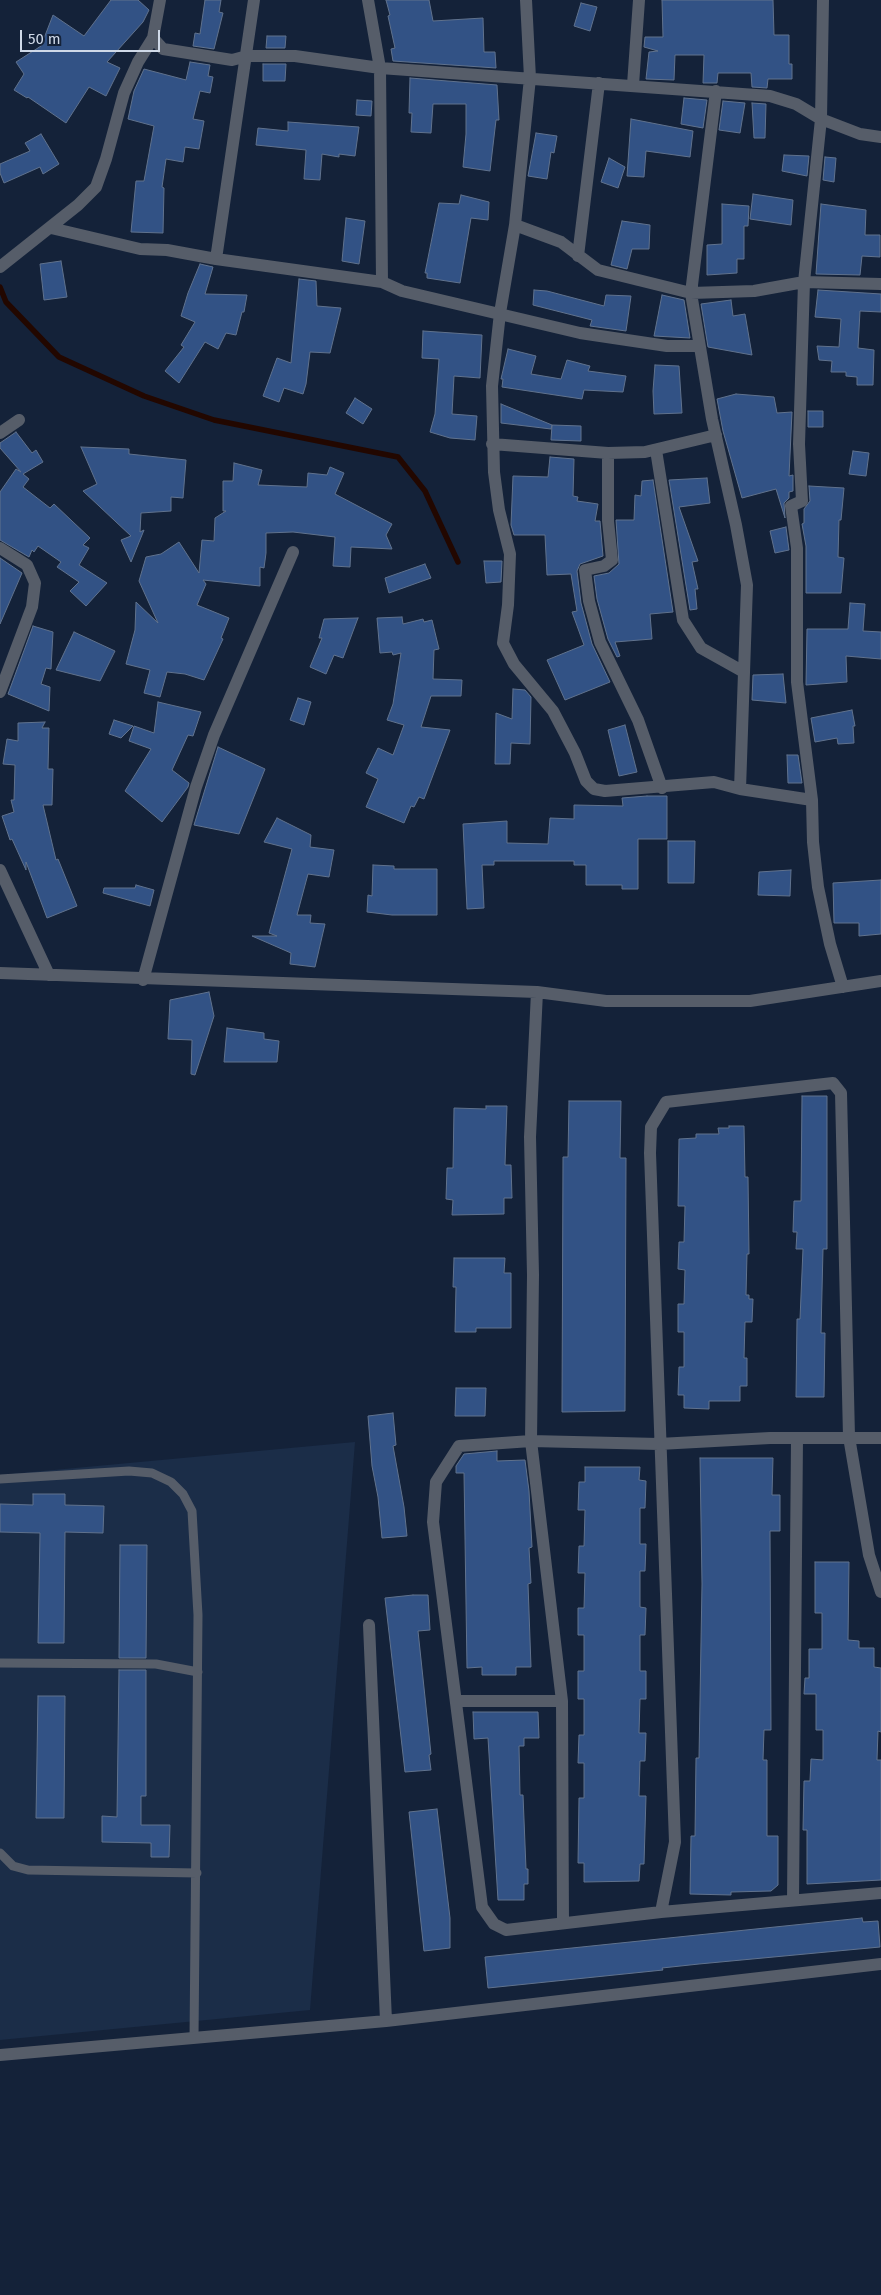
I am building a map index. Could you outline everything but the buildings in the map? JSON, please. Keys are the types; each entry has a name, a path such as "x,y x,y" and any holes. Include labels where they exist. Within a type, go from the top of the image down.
{"street":[{"path":"0,267 51,228 96,187 124,93 138,62 153,38 160,0"},
{"path":"216,259 254,0"},
{"path":"368,0 380,68 382,282"},
{"path":"526,0 530,78 515,225 500,313 492,386 494,472 499,510 510,554 508,606 503,643 514,664 553,712 576,752 586,781 594,789 605,791 662,788 679,784 714,782 740,789 812,800"},
{"path":"633,85 639,0"},
{"path":"824,0 821,119 804,282 799,444 802,501 791,506 797,548 797,682 812,800 813,842 818,887 830,944 843,987"},
{"path":"153,38 163,49 232,60 247,56 295,56 380,68 770,96 796,104 821,119 860,134 881,137"},
{"path":"578,256 599,83"},
{"path":"716,91 690,293 716,435 747,585 740,789"},
{"path":"515,225 561,242 598,270 690,293 754,291 804,282 881,284"},
{"path":"51,228 140,249 167,250 216,259 382,282 402,291 580,333 667,346 699,346"},
{"path":"0,433 18,420"},
{"path":"492,444 608,453 645,452 716,435"},
{"path":"656,450 683,620 701,648 744,672"},
{"path":"608,453 608,521 612,560 604,566 585,570 589,601 600,642 638,720 662,788"},
{"path":"0,548 27,565 35,583 32,607 0,692"},
{"path":"143,980 199,778 214,735 293,552"},
{"path":"0,870 50,975"},
{"path":"0,973 143,980 537,992 606,1000 750,1001 881,981"},
{"path":"537,992 530,1138 533,1276 531,1441 562,1701 563,1923"},
{"path":"661,1912 675,1842 659,1444 650,1127 666,1102 833,1083 841,1093 849,1437 869,1555 881,1592"},
{"path":"793,1900 796,1438"},
{"path":"881,1438 796,1438 659,1444 531,1441 459,1446 436,1482 433,1522 482,1908 494,1924 506,1930 661,1912 881,1893"},
{"path":"368,1625 386,2021"},
{"path":"456,1701 562,1701"},
{"path":"0,2055 386,2021 881,1964"}],"lane":[{"path":"0,1479 129,1471 152,1472 171,1482 182,1494 192,1511 196,1570 198,1672 194,2038"},
{"path":"0,1663 156,1664 198,1672"},
{"path":"0,1853 12,1866 28,1870 197,1872"}],"shaded area":[{"path":"355,1442 310,2010 0,2040 0,1475"}],"waterway":[{"path":"0,287 6,302 59,357 144,396 214,420 398,457 425,491 458,562"}]}
